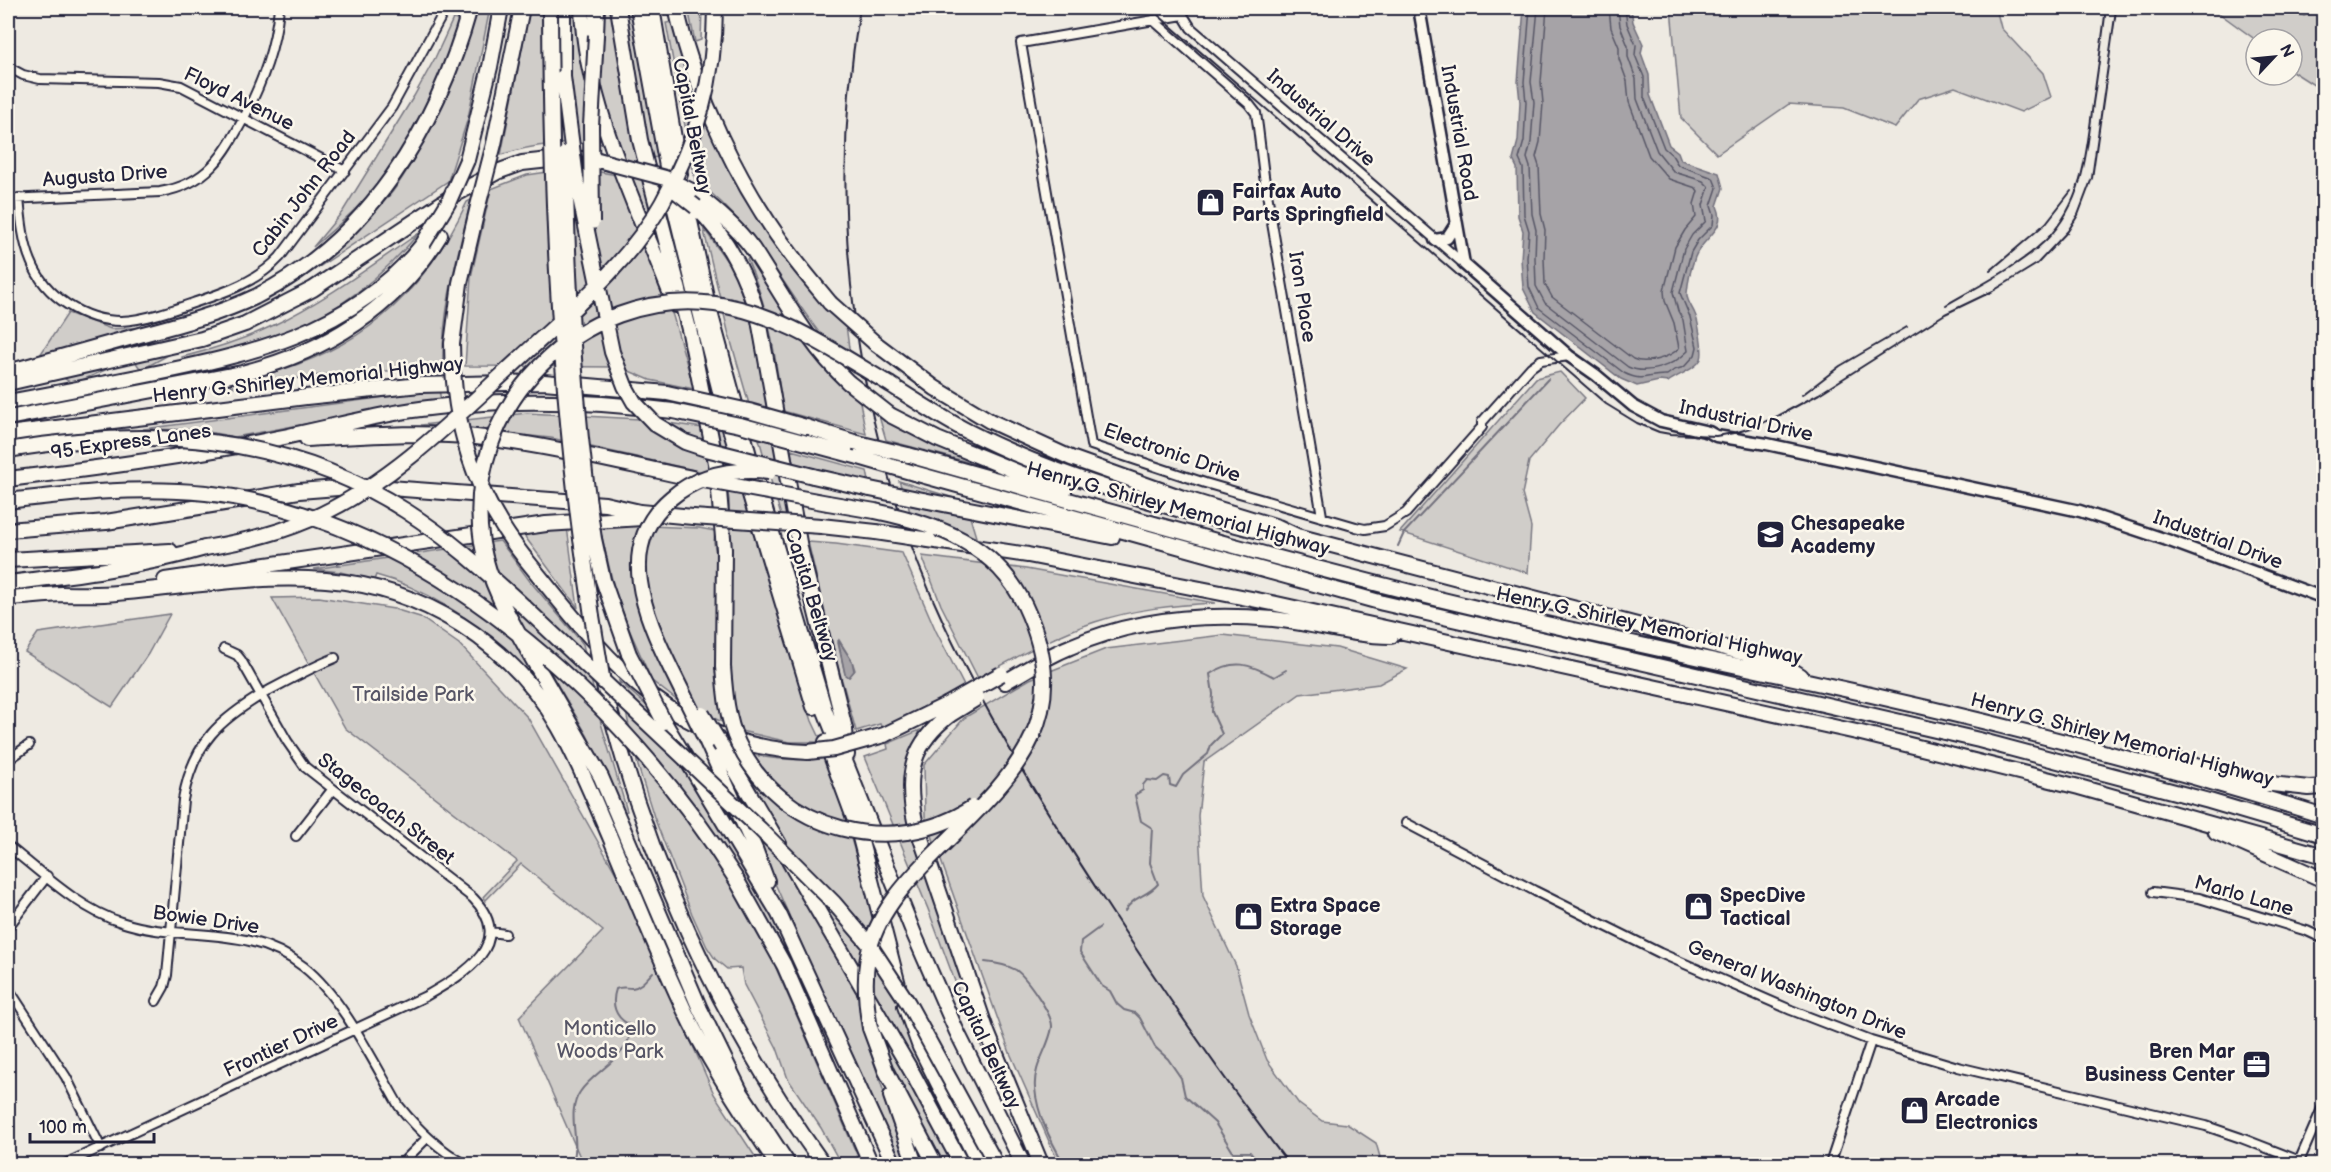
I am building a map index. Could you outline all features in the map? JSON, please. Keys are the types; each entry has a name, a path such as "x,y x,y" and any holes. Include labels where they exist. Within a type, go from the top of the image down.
{"highway":[{"path":"8,372 214,314 272,288 327,250 382,193 416,140 448,74 470,8"},
{"path":"8,418 268,366 306,352 343,333 392,296 423,261 440,235 458,195 490,67 501,8"},
{"path":"522,8 494,144 460,283 452,344 458,420 468,459 497,518 524,557 604,651 645,692 674,714 724,737 750,745 778,751 808,752 834,749 884,735 948,710 1003,678 1071,646 1115,631 1170,620 1231,617 1276,620 1368,636 1417,636"},
{"path":"582,8 586,54 596,94 628,186 692,349"},
{"path":"597,8 590,171 598,280"},
{"path":"618,8 640,140 690,333 709,419 722,508 723,667 731,722 738,742 749,764 777,795 817,821 858,833 904,834 947,822 994,794"},
{"path":"638,8 659,133 688,268 726,415 790,633 822,731 857,826 905,1008 920,1047 979,1164"},
{"name":"Capital Beltway","path":"652,8 677,158 707,301 750,459 821,699 914,934 956,1030 1023,1164"},
{"path":"676,8 683,39 709,108 735,164 761,210 792,256 830,303 875,343 961,405 1028,440 1138,482 1278,527 1297,536 1767,659 1784,665 1810,681"},
{"path":"8,583 120,569 238,542 296,525 348,500 386,476 450,423 577,306 618,263 662,204 686,156 700,119 710,81 715,40 715,8"},
{"path":"556,10 576,178 618,369 634,402 655,424 685,442 706,449 813,476 922,500 1206,555"},
{"path":"556,10 554,228 567,416 587,539 629,654 664,722 779,914"},
{"path":"563,77 567,256 573,362 586,486 592,616 602,677 634,791 682,921 729,1015 786,1110 823,1164"},
{"path":"8,383 193,341 245,324 313,288 476,182 522,163 568,158 598,160 665,178 692,192 719,213 751,246 817,349 848,382 890,415 937,439 1069,492 1089,506"},
{"path":"8,402 217,361 275,345 314,328 356,304 399,271 423,244 448,203 467,160"},
{"path":"631,168 669,185 696,207 716,228 737,259 753,298 759,320 800,548 845,729 848,772"},
{"path":"788,1164 740,1091 700,1009 601,777 535,663 504,604 492,574 483,545 480,504 486,460 494,438 511,405 536,370 568,342 621,313 655,304 714,304 754,312 784,323 970,433 1070,475 1161,505 1275,535 1297,536"},
{"name":"Henry G. Shirley Memorial Highway","path":"8,434 420,385 544,382 667,393 749,411 854,442 1346,576 1468,606 1810,681 2033,734 2159,767 2324,816"},
{"path":"260,442 387,415 466,405 531,401 581,402 623,404 673,411 740,425 807,443 1383,603 1979,740 2210,801 2324,835"},
{"path":"260,442 392,435 475,437 530,445 912,519 957,536 985,555 1004,573 1022,598 1032,620 1040,647 1044,672 1040,711 1035,730 1023,757 994,794 900,890 885,915 868,954 866,992 870,1028 915,1164"},
{"path":"8,450 62,442 136,436 194,439 239,445 266,451 334,474 381,496 434,530 480,566 519,602 760,829 834,903 869,944 908,1003 996,1164"},
{"name":"95 Express Lanes","path":"8,479 135,464 260,442"},
{"path":"813,476 763,471 728,471 680,489 665,502 643,538 638,578 643,603 660,645 707,742 755,849 779,914 894,1164"},
{"path":"8,530 106,522 299,492 363,486 605,504 640,512 876,532 1029,555 1272,603 1862,733 2079,787 2324,856"},
{"path":"8,501 96,492 145,490 196,493 277,507 333,527 390,552 434,576 491,613 535,646 584,690 627,735 679,797 719,851 784,965 871,1164"},
{"path":"8,598 59,594 546,524 693,517"},
{"path":"8,560 205,548"},
{"path":"59,594 113,594 261,580 328,580 378,589 420,603 458,623 500,653 531,686 558,725 593,798 678,997 710,1058 777,1164"},
{"path":"660,645 913,1074 961,1164"},
{"path":"948,710 918,751 912,767 911,804 987,1032 1041,1164"},
{"path":"2159,767 2178,761 2253,782 2309,788 2324,787"},
{"path":"2184,816 2324,880"},
{"path":"870,1028 892,1085 935,1164"}],"street":[{"name":"Augusta Drive","path":"8,199 160,192 179,187 200,177 228,148 264,77 271,57 279,8"},
{"name":"Cabin John Road","path":"20,198 28,254 33,266 44,283 59,298 79,312 100,319 124,321 160,313 220,294 270,268 280,257 401,94 446,8"},
{"name":"Industrial Road","path":"1419,8 1464,264"},
{"name":"Industrial Drive","path":"1153,20 1183,15 1191,28 1569,356 1633,406 1661,421 1709,432 1716,436 1778,446 2080,511 2156,536 2324,598"},
{"name":"Electronic Drive","path":"1153,20 1021,43 1090,445 1246,496 1365,529 1377,528 1397,520 1428,489 1482,427 1482,422 1531,367 1541,360 1569,356"},
{"name":"Iron Place","path":"1153,20 1249,104 1256,113 1264,176 1322,516"},
{"name":"Floyd Avenue","path":"8,67 23,75 40,79 172,84 191,90 345,171"},
{"path":"1435,240 1447,238 1456,224"},
{"name":"Stagecoach Street","path":"224,649 237,655 241,660 299,759 312,774 473,898 487,916 491,932"},
{"path":"156,1001 164,987 167,975 183,800 190,767 201,745 217,726 237,709 310,668 335,658"},
{"path":"8,760 29,745"},
{"path":"296,836 332,790"},
{"name":"General Washington Drive","path":"1406,823 1660,953 1791,1010 1871,1041 1966,1069 2205,1126 2241,1138 2299,1163"},
{"name":"Bowie Drive","path":"8,846 83,904 107,917 137,927 238,937 282,952 303,966 321,983 335,1001 399,1106 427,1138 465,1164"},
{"path":"8,927 47,876"},
{"name":"Marlo Lane","path":"2153,892 2199,898 2307,931 2324,939"},
{"path":"491,932 505,934"},
{"name":"Frontier Drive","path":"65,1164 426,996 454,979 483,952 491,932"},
{"path":"8,988 66,1077 101,1148"},
{"path":"1830,1164 1871,1041"},
{"path":"2299,1163 2324,1104"},
{"path":"401,1164 427,1138"}],"green space":[{"path":"477,8 490,8 468,118 448,181 319,267 317,264 376,211 408,169 456,71"},
{"path":"530,8 537,8 538,14 570,14 570,8 575,8 584,75 606,144 553,144 501,155"},
{"path":"605,8 612,8 628,108 656,228 650,229 603,101 597,74"},
{"path":"624,8 634,8 658,157 651,158"},
{"path":"688,8 702,8 701,40 695,42"},
{"path":"1671,8 1996,8 2001,28 2043,73 2051,97 2021,112 1955,87 1918,99 1895,128 1844,108 1789,104 1717,154 1681,118"},
{"path":"2212,8 2286,8 2304,16 2323,8 2323,89 2304,79 2304,27 2244,27 2244,31"},
{"path":"453,19 459,24 445,65 417,125 395,163 366,198 313,247 343,211 414,96"},
{"path":"672,22 685,68 721,155 774,242 846,325 852,371 812,323 741,223 695,180 666,23"},
{"path":"583,169 617,175 673,316 694,389 650,380 620,367 465,366 471,277 491,189 527,175"},
{"path":"471,200 448,304 443,368 344,372 235,387 227,383 281,370 313,358 343,344 369,327 415,285 434,260 467,202"},
{"path":"703,227 733,270 751,320 793,546 790,547 728,331"},
{"path":"419,233 368,284 308,323 254,345 183,361 182,357 241,339 312,305"},
{"path":"749,258 804,342 836,380 860,402 866,434 783,411 771,334 755,277 747,259"},
{"path":"68,313 111,329 165,326 170,354 141,370 133,358 73,384 36,361"},
{"path":"1560,372 1585,398 1529,461 1522,494 1531,527 1528,573 1400,532 1536,378"},
{"path":"711,386 798,677 812,721 822,742 789,742 741,731 678,701 652,681 614,588 599,524 699,528 715,531 714,542 729,643 729,500"},
{"path":"439,390 441,400 235,437 198,430 143,429"},
{"path":"527,413 640,419 703,428 712,474 551,438 421,425"},
{"path":"879,416 975,464 886,440"},
{"path":"791,450 867,471 869,481 793,464"},
{"path":"899,481 970,503 902,489"},
{"path":"908,505 970,517 976,537 914,527"},
{"path":"567,527 578,608 523,534"},
{"path":"500,541 529,580 583,644 601,723 627,811 624,812 587,735 542,658 525,668 475,625 418,590 376,575 374,580 314,569"},
{"path":"808,542 902,553 936,631 964,686 893,724 882,728 880,724 856,731","holes":["839,640 855,670 849,677 845,674"]},
{"path":"922,556 1026,569 1215,603 1154,608 1095,622 1050,640 978,678 941,605"},
{"path":"319,597 394,609 420,617 459,644 528,718 623,886 714,1094 760,1164 583,1164 519,1017 603,931 521,864 485,901 483,897 517,861 345,728 272,598"},
{"path":"170,614 148,654 112,707 25,652 38,633"},
{"path":"1223,635 1337,648 1407,669 1379,684 1300,694 1204,762 1198,816 1203,896 1236,966 1249,1014 1267,1060 1299,1104 1322,1121 1347,1124 1376,1143 1382,1164 1059,1164 1010,1053 925,816 924,765 964,718 1030,679 1106,649"},
{"path":"619,681 648,707 763,901 793,959 776,968 861,1164 841,1164 821,1128 788,1079 777,1048 744,985 741,968 727,969 715,959 707,947 654,817 638,766"},
{"path":"920,730 905,774 1004,1091 995,1077 969,1019 928,909 865,757 888,749 887,744"},
{"path":"731,750 779,759 828,758 899,1006 927,1075 923,1078"},
{"path":"743,797 860,995 867,1042 908,1164 903,1164 809,961 738,799"},
{"path":"875,1019 955,1164 942,1164 891,1069"}],"water":[{"path":"1524,8 1631,8 1633,22 1643,44 1641,53 1649,75 1650,95 1669,145 1678,152 1681,160 1719,173 1723,188 1717,206 1720,215 1719,222 1695,257 1687,293 1699,329 1701,359 1691,369 1668,382 1659,381 1637,386 1621,379 1535,312 1523,288 1521,259 1523,231 1518,216 1517,168 1513,160 1518,141 1520,102 1518,82"},
{"path":"838,640 852,661 854,671 849,677 845,674"}],"waterway":[{"path":"1398,546 1404,533 1548,379"},
{"path":"1125,911 1132,902 1158,884 1150,863 1152,828 1141,821 1135,795 1143,790 1143,785 1147,780 1157,781 1164,776 1169,777 1170,785 1176,787 1183,775 1208,754 1211,745 1222,734 1212,712 1213,694 1210,674 1234,664 1250,666 1274,677 1286,670"},
{"path":"1100,927 1081,941 1080,952 1102,986 1110,991 1117,1004 1124,1010 1135,1013 1140,1018 1155,1047 1168,1059 1181,1078 1185,1096 1215,1123 1233,1152 1250,1152 1259,1164"},
{"path":"985,962 1016,970 1032,988 1051,1021 1050,1035 1036,1072 1035,1088 1042,1118 1064,1164"},
{"path":"572,1164 575,1155 574,1109 576,1100 587,1084 621,1052 630,1034 628,1024 620,1018 615,1009 616,989 638,986 653,972"}],"railway":[{"path":"860,8 850,86 846,165 848,244 856,323 870,402 889,478 914,553 962,661 1039,798 1169,999 1289,1164"},
{"path":"1150,8 1606,404 1637,423 1659,432 1716,436 1751,428 1819,394 1945,314 1993,291 2037,264 2068,231 2078,215 2092,178 2116,10"},
{"path":"1946,305 1998,275 2035,250 2058,226 2068,210 2076,193 2085,158 2106,8"},
{"path":"1990,271 2046,223 2071,191"},
{"path":"1802,395 1840,366 1907,327"}],"place":[{"name":"Fairfax Auto Parts Springfield","path":"1211,203"},
{"name":"Chesapeake Academy","path":"1770,535"},
{"name":"SpecDive Tactical","path":"1699,907"},
{"name":"Extra Space Storage","path":"1249,917"},
{"name":"Bren Mar Business Center","path":"2256,1064"},
{"name":"Arcade Electronics","path":"1914,1111"}],"park label":[{"name":"Trailside Park","path":"413,695"},
{"name":"Monticello Woods Park","path":"610,1040"}]}
